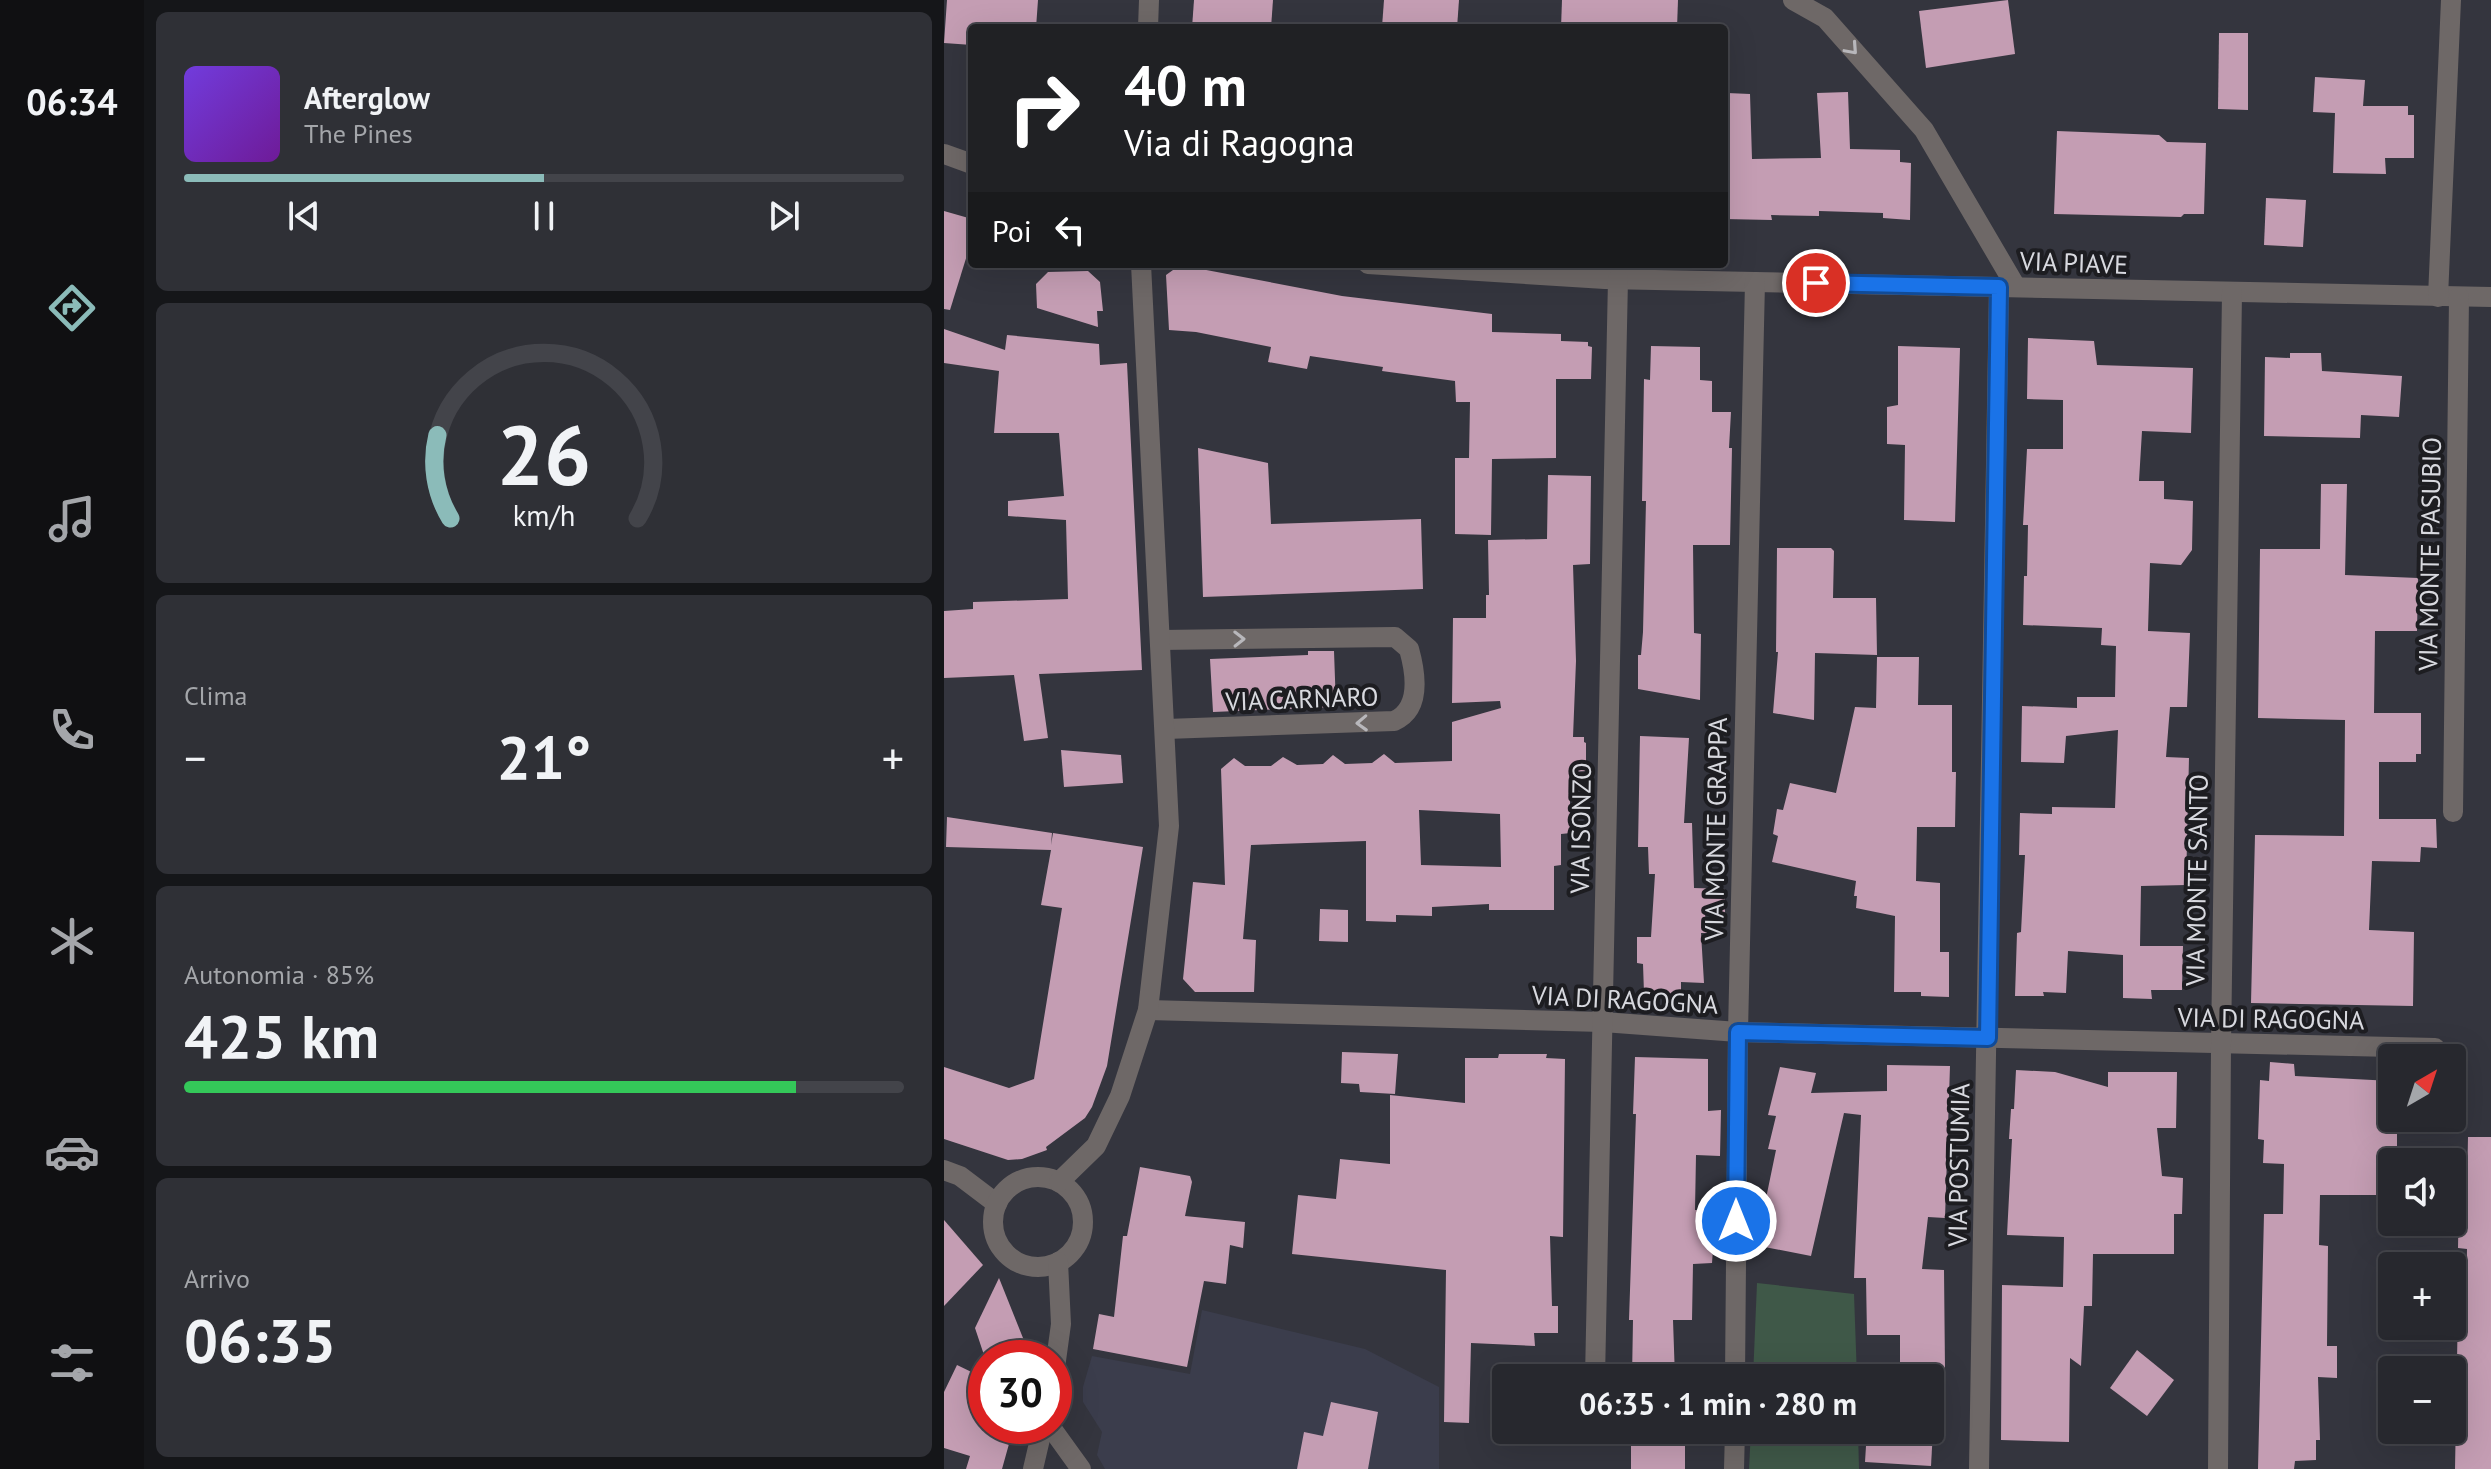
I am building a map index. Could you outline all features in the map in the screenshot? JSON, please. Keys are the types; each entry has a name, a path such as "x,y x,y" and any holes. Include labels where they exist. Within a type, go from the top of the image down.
{"street":[{"path":"1148,24 1149,0"},
{"path":"1793,0 1825,18 1924,130 2007,287"},
{"path":"2438,297 2451,0"},
{"path":"944,154 968,163"},
{"path":"1059,1182 1096,1146 1120,1096 1148,1010 1169,826 1141,268"},
{"name":"VIA PIAVE","path":"1435,268 1618,279 2491,297"},
{"name":"VIA ISONZO","path":"1595,1364 1618,279"},
{"name":"VIA MONTE GRAPPA","path":"1735,1364 1738,1032 1755,282"},
{"name":"VIA POSTUMIA","path":"1979,1469 2007,287"},
{"name":"VIA MONTE SANTO","path":"2218,1469 2232,293"},
{"name":"VIA MONTE PASUBIO","path":"2453,812 2459,297"},
{"name":"VIA CARNARO","path":"1161,640 1395,637 1409,649 1414,699 1408,712 1394,721 1166,729"},
{"name":"VIA DI RAGOGNA","path":"1148,1010 1603,1022 1738,1032 2378,1047"},
{"path":"944,1170 960,1176 997,1204"},
{"path":"1041,1177 1059,1182 1076,1199 1084,1222 1080,1239 1071,1253 1058,1262 1041,1267 1023,1264 1008,1254 997,1240 993,1223 997,1204 1007,1189 1023,1179 1041,1177"},
{"path":"1058,1262 1059,1340"},
{"path":"1033,1469 1039,1444"},
{"path":"1063,1444 1081,1469"},
{"path":"1734,1469 1735,1444"}],"shaded area":[{"path":"1202,1310 1365,1349 1439,1387 1439,1469 1105,1469 1097,1455 1102,1432 1083,1402 1083,1387 1092,1356 1190,1374"}],"green space":[{"path":"1757,1283 1854,1294 1856,1364 1754,1364"},
{"path":"1750,1444 1858,1444 1859,1469 1749,1469"}],"building":[{"path":"947,0 1038,0 1036,24 968,24 968,45 944,43"},
{"path":"1194,0 1273,0 1271,24 1192,24"},
{"path":"1384,0 1459,0 1457,24 1382,24"},
{"path":"1562,0 1678,0 1677,24 1561,24"},
{"path":"2008,0 2015,54 1926,68 1919,11"},
{"path":"2219,33 2248,33 2248,110 2218,109"},
{"path":"2315,77 2365,80 2363,106 2408,106 2408,115 2414,115 2414,158 2385,158 2386,174 2333,173 2335,113 2313,112"},
{"path":"1848,92 1850,149 1900,150 1900,162 1911,163 1910,220 1883,218 1883,213 1819,211 1819,216 1771,215 1772,220 1728,219 1728,93 1750,94 1752,159 1821,158 1817,93"},
{"path":"2057,131 2159,135 2167,142 2206,143 2204,214 2184,214 2181,217 2054,214"},
{"path":"2266,198 2306,200 2303,247 2264,245"},
{"path":"944,211 968,218 968,252 950,310 944,309"},
{"path":"1176,268 1196,268 1342,296 1492,314 1492,332 1561,334 1561,341 1588,342 1588,346 1592,347 1591,379 1556,379 1556,458 1492,459 1491,535 1455,534 1455,458 1469,458 1470,402 1456,402 1455,381 1382,371 1383,367 1310,356 1307,369 1268,362 1271,347 1196,332 1169,330 1166,275"},
{"path":"1088,271 1100,282 1103,311 1097,311 1098,327 1037,308 1036,284 1048,272"},
{"path":"944,329 1005,350 1007,335 1099,344 1100,365 1127,363 1142,670 1039,674 1048,738 1024,741 1014,675 944,678 944,611 973,609 973,602 1068,599 1066,520 1008,516 1008,501 1064,496 1059,433 994,433 999,371 944,363"},
{"path":"2028,338 2094,341 2097,365 2193,368 2191,433 2142,431 2139,481 2164,481 2164,499 2193,501 2192,550 2181,565 2150,563 2148,631 2190,633 2187,707 2170,707 2166,757 2189,758 2186,885 2141,886 2140,946 2183,946 2182,990 2151,990 2152,999 2123,998 2123,955 2068,951 2066,993 2015,996 2017,933 2021,932 2025,855 2019,855 2020,813 2052,814 2052,807 2115,808 2118,730 2066,736 2064,763 2021,762 2022,706 2077,708 2077,697 2115,697 2116,646 2101,645 2102,628 2023,625 2024,576 2027,576 2028,525 2023,525 2027,449 2063,449 2063,400 2027,399"},
{"path":"1651,346 1700,347 1700,380 1712,381 1712,412 1731,412 1730,545 1693,545 1694,633 1701,634 1700,700 1638,689 1638,655 1641,655 1643,632 1646,501 1642,501 1644,379 1650,380"},
{"path":"1898,346 1960,348 1955,522 1904,520 1905,445 1887,444 1887,407 1898,405"},
{"path":"2290,353 2321,353 2322,371 2402,376 2399,417 2361,415 2360,438 2264,436 2265,357 2290,358"},
{"path":"1198,448 1268,463 1271,524 1421,519 1423,589 1203,597"},
{"path":"1548,475 1591,476 1590,564 1573,565 1576,661 1573,737 1584,737 1586,771 1569,772 1571,833 1561,834 1561,865 1554,866 1554,910 1489,910 1489,904 1432,907 1432,916 1396,915 1396,922 1366,921 1366,841 1251,845 1243,939 1256,940 1254,992 1195,992 1183,979 1193,882 1225,885 1221,769 1234,758 1245,766 1271,766 1283,757 1297,765 1323,764 1333,755 1345,764 1372,763 1384,754 1395,763 1452,761 1452,722 1501,708 1500,701 1452,703 1453,618 1486,618 1486,595 1489,595 1488,540 1547,539","holes":["1419,810 1500,814 1501,867 1421,865"]},
{"path":"2321,484 2347,484 2345,575 2418,578 2417,631 2375,631 2374,713 2421,713 2421,754 2416,754 2416,762 2379,762 2379,819 2436,819 2437,848 2421,847 2420,862 2372,861 2369,930 2414,932 2413,1006 2251,1003 2255,835 2344,836 2345,720 2258,718 2260,549 2320,549"},
{"path":"1777,548 1831,548 1834,551 1833,598 1876,598 1877,655 1815,653 1814,720 1773,713 1778,652"},
{"path":"1308,651 1334,651 1336,707 1213,712 1210,659 1308,655"},
{"path":"1877,657 1919,657 1918,705 1952,705 1955,827 1917,827 1916,881 1940,883 1940,952 1949,952 1949,997 1921,996 1921,992 1894,992 1895,916 1856,908 1856,881 1772,862 1778,836 1773,834 1777,809 1783,810 1790,783 1836,793 1855,707 1876,708"},
{"path":"1640,736 1689,738 1684,823 1692,823 1694,888 1725,889 1725,913 1705,914 1707,933 1701,933 1704,983 1681,982 1681,994 1644,993 1643,964 1637,963 1637,937 1651,937 1655,874 1649,874 1648,847 1638,847"},
{"path":"1061,750 1121,755 1123,783 1064,787"},
{"path":"947,817 1052,833 1051,845 1053,833 1143,847 1107,1066 1092,1107 1085,1118 1046,1147 1047,1150 1022,1159 1008,1160 944,1139 944,1067 1009,1088 1034,1079 1062,908 1041,905 1051,850 946,847"},
{"path":"1320,909 1348,910 1348,942 1319,941"},
{"path":"1342,1052 1398,1054 1395,1094 1360,1092 1359,1084 1341,1083"},
{"path":"1499,1054 1547,1054 1546,1058 1565,1059 1563,1237 1550,1236 1552,1306 1558,1306 1558,1333 1534,1333 1535,1346 1471,1343 1469,1423 1444,1422 1446,1270 1292,1254 1298,1195 1336,1199 1340,1159 1390,1164 1390,1095 1465,1103 1465,1058 1498,1058"},
{"path":"1635,1057 1708,1059 1708,1111 1721,1110 1720,1156 1696,1155 1695,1210 1716,1209 1712,1263 1693,1264 1692,1320 1673,1320 1675,1364 1632,1364 1633,1320 1629,1320 1636,1114 1633,1114"},
{"path":"2270,1062 2294,1064 2295,1076 2378,1080 2378,1132 2397,1132 2397,1148 2378,1148 2378,1195 2320,1195 2319,1245 2328,1246 2327,1346 2337,1346 2337,1378 2318,1377 2320,1440 2316,1440 2316,1460 2295,1461 2294,1469 2258,1469 2264,1214 2283,1214 2284,1164 2263,1163 2264,1140 2258,1139 2260,1080 2269,1081"},
{"path":"1887,1065 1950,1066 1945,1218 1928,1217 1922,1269 1944,1270 1945,1370 1944,1364 1900,1364 1900,1335 1867,1335 1866,1278 1854,1278 1861,1115 1844,1113 1811,1256 1749,1244 1754,1208 1764,1208 1776,1150 1768,1149 1776,1116 1768,1115 1780,1067 1816,1073 1811,1093 1887,1091"},
{"path":"2016,1070 2055,1072 2108,1087 2108,1072 2177,1072 2176,1128 2157,1128 2162,1176 2183,1178 2182,1214 2174,1214 2174,1254 2093,1254 2092,1306 2084,1306 2081,1366 2070,1358 2069,1442 2001,1440 2002,1285 2063,1287 2064,1237 2007,1235 2012,1139 2009,1139"},
{"path":"2468,1137 2491,1137 2491,1469 2455,1469 2455,1444 2466,1444 2466,1356 2457,1356 2457,1340 2466,1340 2467,1249 2458,1248 2458,1236 2466,1236"},
{"path":"1140,1167 1190,1176 1192,1182 1185,1216 1245,1222 1243,1248 1230,1245 1226,1284 1204,1281 1187,1367 1093,1349 1099,1314 1114,1317 1123,1236 1127,1236"},
{"path":"944,1220 983,1265 944,1306"},
{"path":"999,1278 1024,1340 979,1340 975,1328"},
{"path":"2137,1350 2174,1380 2147,1416 2110,1388"},
{"path":"957,1365 968,1370 968,1444 1009,1444 1002,1469 966,1469 970,1456 944,1448 944,1392"},
{"path":"1331,1402 1378,1412 1368,1469 1297,1469 1304,1432 1323,1436"},
{"path":"1631,1444 1685,1444 1685,1469 1631,1469"},
{"path":"1866,1444 1932,1444 1931,1466 1865,1462"}],"route":[{"path":"1736,1221 1738,1032 1988,1038 1999,287 1816,283"}]}
